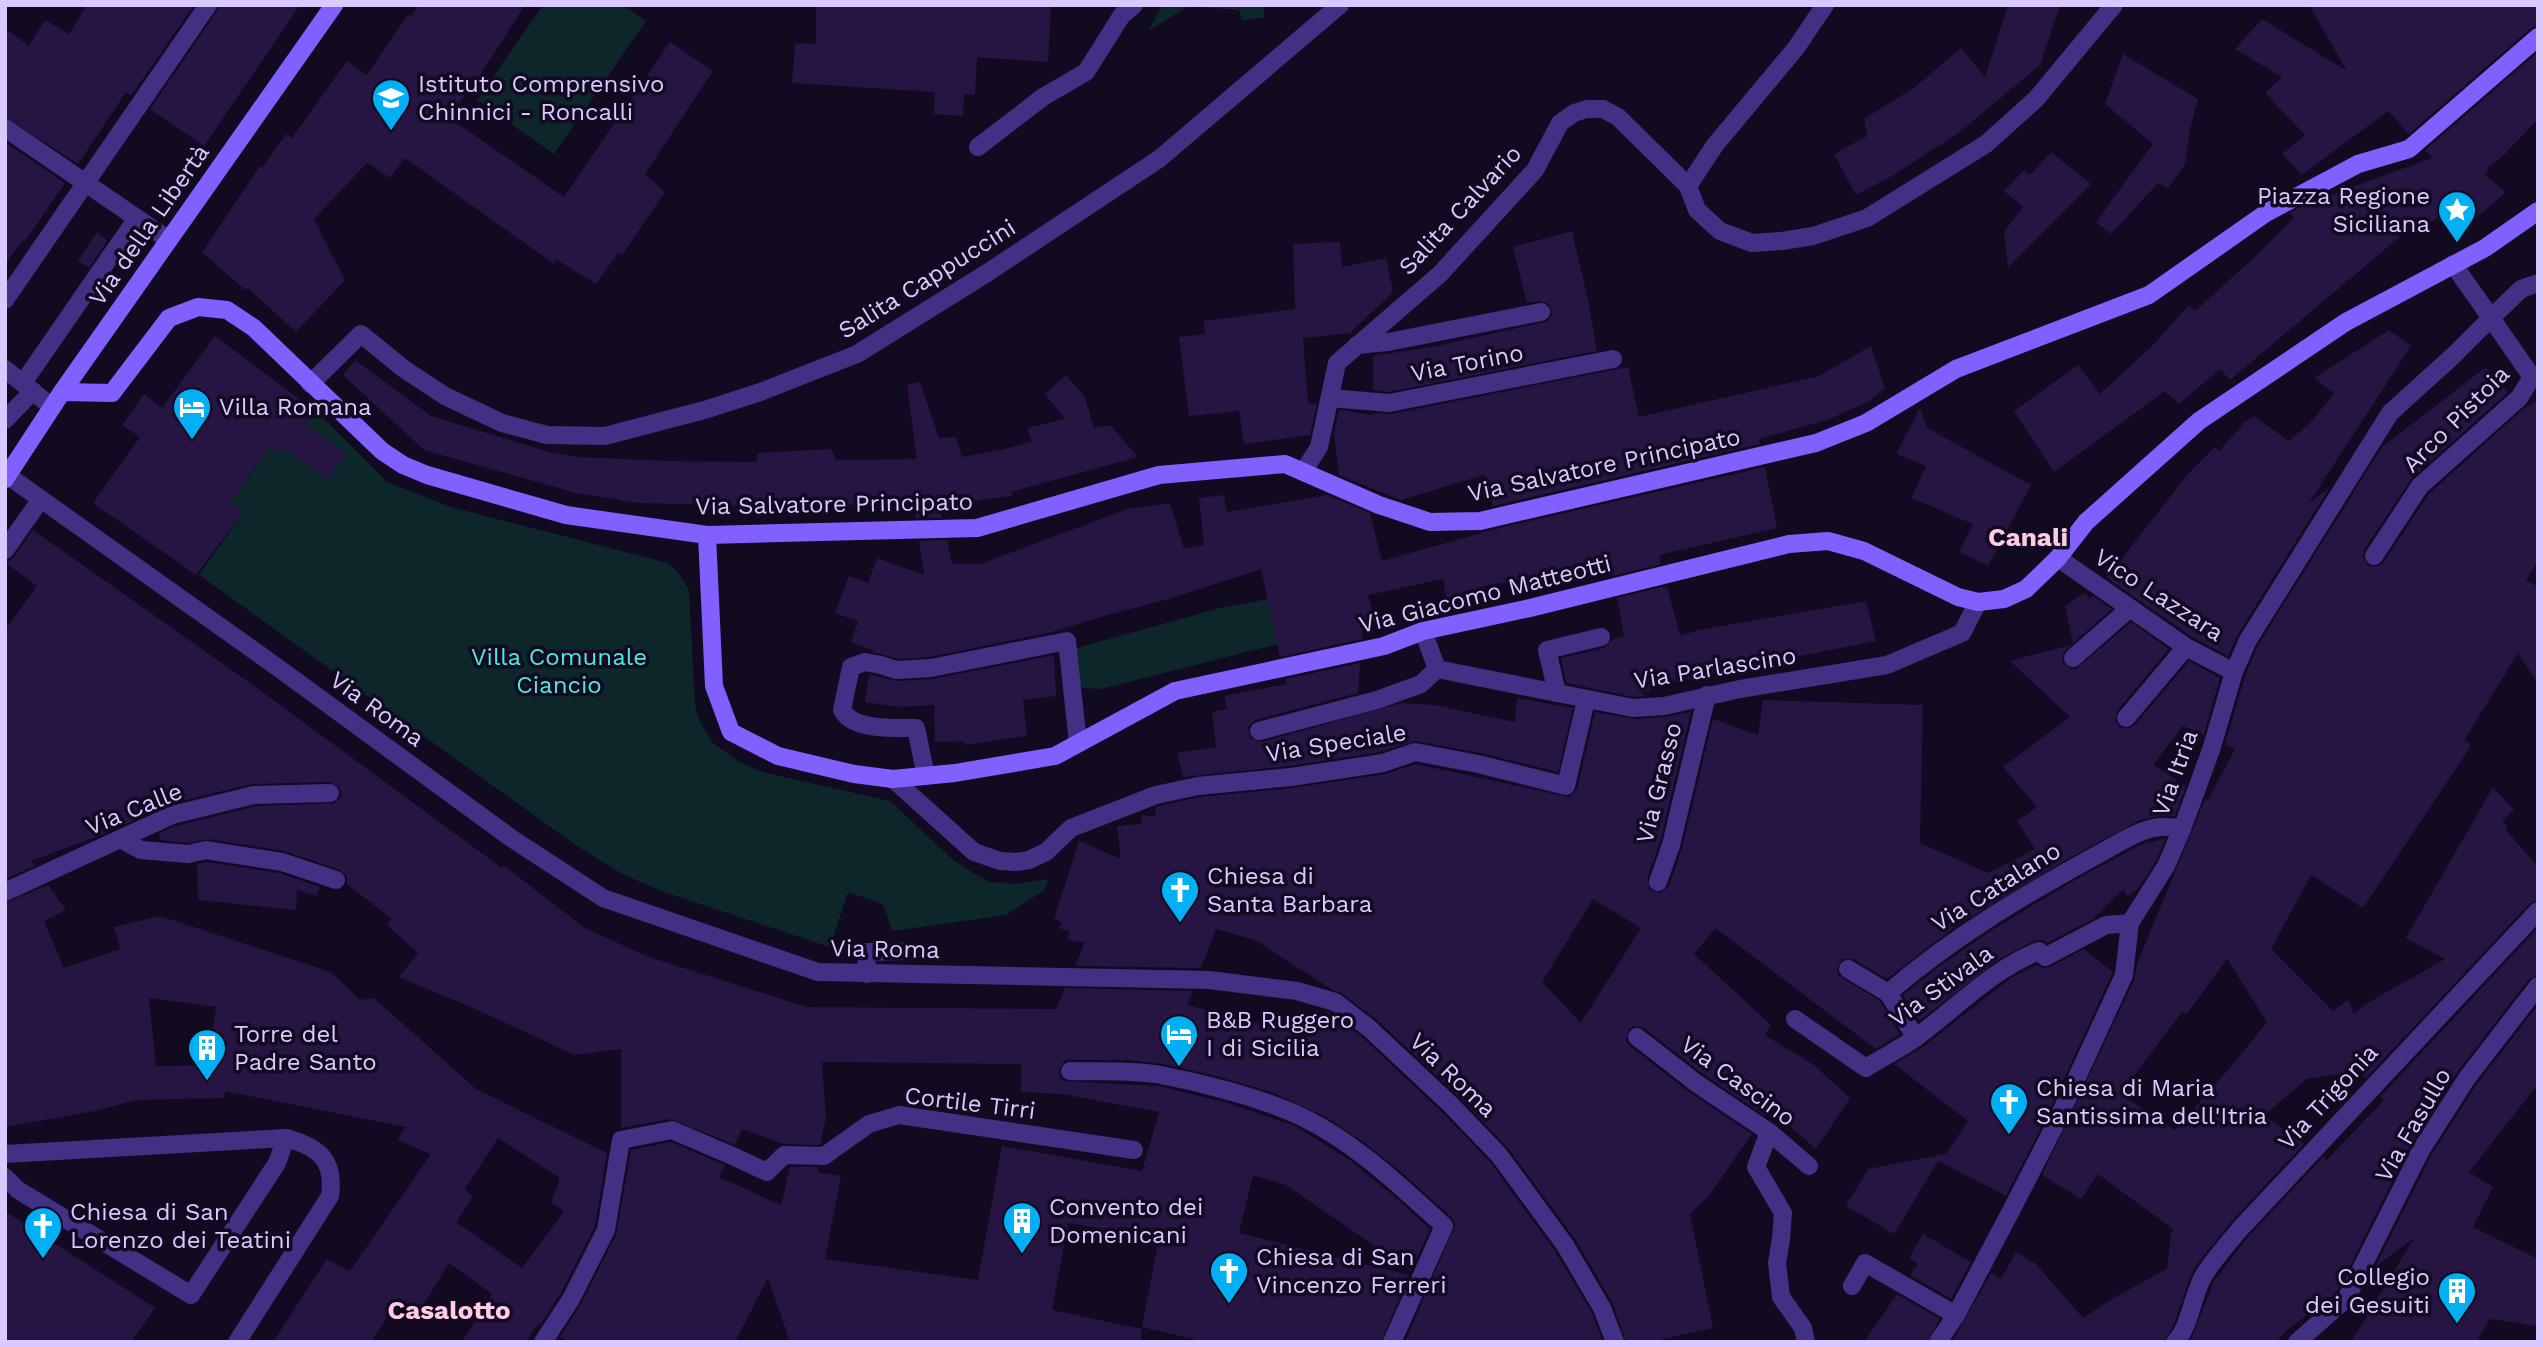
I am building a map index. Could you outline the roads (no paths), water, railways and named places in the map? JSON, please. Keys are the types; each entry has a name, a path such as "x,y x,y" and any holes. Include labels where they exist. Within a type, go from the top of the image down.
{"main road":[{"name":"Via della Libertà","path":"6,477 57,399 334,5"},
{"name":"Via Salvatore Principato","path":"57,399 112,393 169,318 198,307 227,310 254,328 382,451 403,465 427,475 566,515 708,535 977,528 1159,475 1285,464 1379,505 1430,522 1480,521 1816,443 1866,423 1956,369 2149,295 2266,213 2358,164 2409,149 2538,37"},
{"path":"2453,264 2485,248 2538,211"},
{"name":"Via Giacomo Matteotti","path":"708,535 714,686 731,732 778,756 854,774 893,779 1055,756 1175,691 1384,646 1423,631 1530,608 1789,544 1828,541 1864,551 1958,597 1978,601 2004,599 2026,589 2058,558 2085,522 2199,421 2362,313 2453,264"}],"street":[{"path":"5,300 78,178 141,103 208,5"},
{"path":"978,147 1043,97 1086,72 1122,15 1134,5"},
{"name":"Salita Cappuccini","path":"310,384 361,334 404,369 445,396 502,423 547,435 605,436 763,391 857,354 987,273 1124,182 1158,159 1340,5"},
{"path":"1688,186 1715,145 1796,48 1825,5"},
{"name":"Salita Calvario","path":"1303,472 1320,447 1337,363 1440,274 1535,170 1560,123 1574,113 1587,109 1603,109 1618,117 1688,186 1697,210 1720,231 1752,243 1782,242 1813,236 1867,218 1986,144 2036,99 2114,5"},
{"path":"5,128 169,240"},
{"path":"5,420 137,218"},
{"path":"2453,264 2491,318"},
{"name":"Via Itria","path":"1938,1342 1956,1315 2050,1135 2124,975 2130,923 2166,866 2182,829 2211,750 2234,671 2248,640 2390,413 2521,289 2538,284"},
{"path":"1357,345 1388,342 1541,312"},
{"name":"Arco Pistoia","path":"2374,556 2420,486 2519,398 2532,377 2491,318"},
{"name":"Via Torino","path":"1330,398 1389,403 1613,359"},
{"path":"5,369 28,387 57,399"},
{"name":"Via Roma","path":"6,477 277,667 511,838 603,898 818,972 1209,980 1297,992 1335,1002 1369,1028 1450,1104 1499,1155 1565,1245 1602,1308 1615,1342"},
{"path":"5,550 41,499"},
{"name":"Vico Lazzara","path":"2058,558 2186,647 2234,671"},
{"name":"Via Parlascino","path":"1437,669 1633,708 1664,706 1706,695 1887,665 1962,633 1978,601"},
{"path":"2073,658 2130,608"},
{"path":"1259,731 1377,700 1421,684 1437,669 1423,631"},
{"path":"1557,693 1547,650 1601,637"},
{"path":"926,776 916,728 876,727 850,719 842,710 851,667 865,662 896,670 932,668 1067,642 1078,743"},
{"path":"2126,718 2186,647"},
{"name":"Via Grasso","path":"1658,881 1671,845 1706,695"},
{"name":"Via Speciale","path":"893,779 974,852 1000,861 1030,860 1046,852 1071,828 1156,796 1383,763 1415,752 1478,764 1566,786 1586,699"},
{"name":"Via Calle","path":"5,892 172,815 254,795 330,793"},
{"name":"Via Catalano","path":"1888,993 1976,924 2049,881 2133,836 2160,827 2182,829"},
{"path":"120,839 141,850 188,853 206,850 282,862 336,880"},
{"name":"Via Trigonia","path":"2179,1339 2203,1276 2239,1230 2538,911"},
{"name":"Via Stivala","path":"1795,1019 1866,1068 1916,1038 1976,990 2025,956 2039,951 2045,957 2106,925 2130,923"},
{"path":"867,974 866,952 909,951"},
{"path":"1848,969 1888,993 1916,1038"},
{"name":"Via Fasullo","path":"2297,1342 2346,1299 2421,1150 2467,1079 2538,986"},
{"name":"Via Cascino","path":"1637,1037 1696,1083 1769,1132 1809,1166"},
{"path":"1070,1071 1159,1075 1261,1102 1299,1116 1328,1132 1384,1171 1444,1226 1392,1342"},
{"name":"Cortile Tirri","path":"543,1342 571,1299 606,1230 621,1140 672,1130 767,1172 783,1155 824,1156 869,1124 899,1115 1134,1150"},
{"path":"1769,1132 1756,1167 1783,1213 1777,1263 1781,1297 1803,1328 1806,1342"},
{"path":"5,1177 18,1190 191,1295 276,1163 286,1138"},
{"path":"5,1154 286,1138 314,1149 326,1161 332,1179 330,1196 237,1342"},
{"path":"1852,1286 1865,1263 1956,1315"}],"place":[{"name":"Istituto Comprensivo Chinnici - Roncalli","path":"391,132"},
{"name":"Piazza Regione Siciliana","path":"2457,244"},
{"name":"Villa Romana","path":"192,441"},
{"name":"Chiesa di Santa Barbara","path":"1180,924"},
{"name":"B&B Ruggero I di Sicilia","path":"1179,1068"},
{"name":"Torre del Padre Santo","path":"207,1082"},
{"name":"Chiesa di Maria Santissima dell'Itria","path":"2009,1136"},
{"name":"Convento dei Domenicani","path":"1022,1255"},
{"name":"Chiesa di San Lorenzo dei Teatini","path":"43,1260"},
{"name":"Chiesa di San Vincenzo Ferreri","path":"1229,1305"},
{"name":"Collegio dei Gesuiti","path":"2457,1325"}],"district":[{"name":"Canali","path":"2028,537"},
{"name":"Casalotto","path":"449,1310"}],"park label":[{"name":"Villa Comunale Ciancio","path":"559,671"}]}
